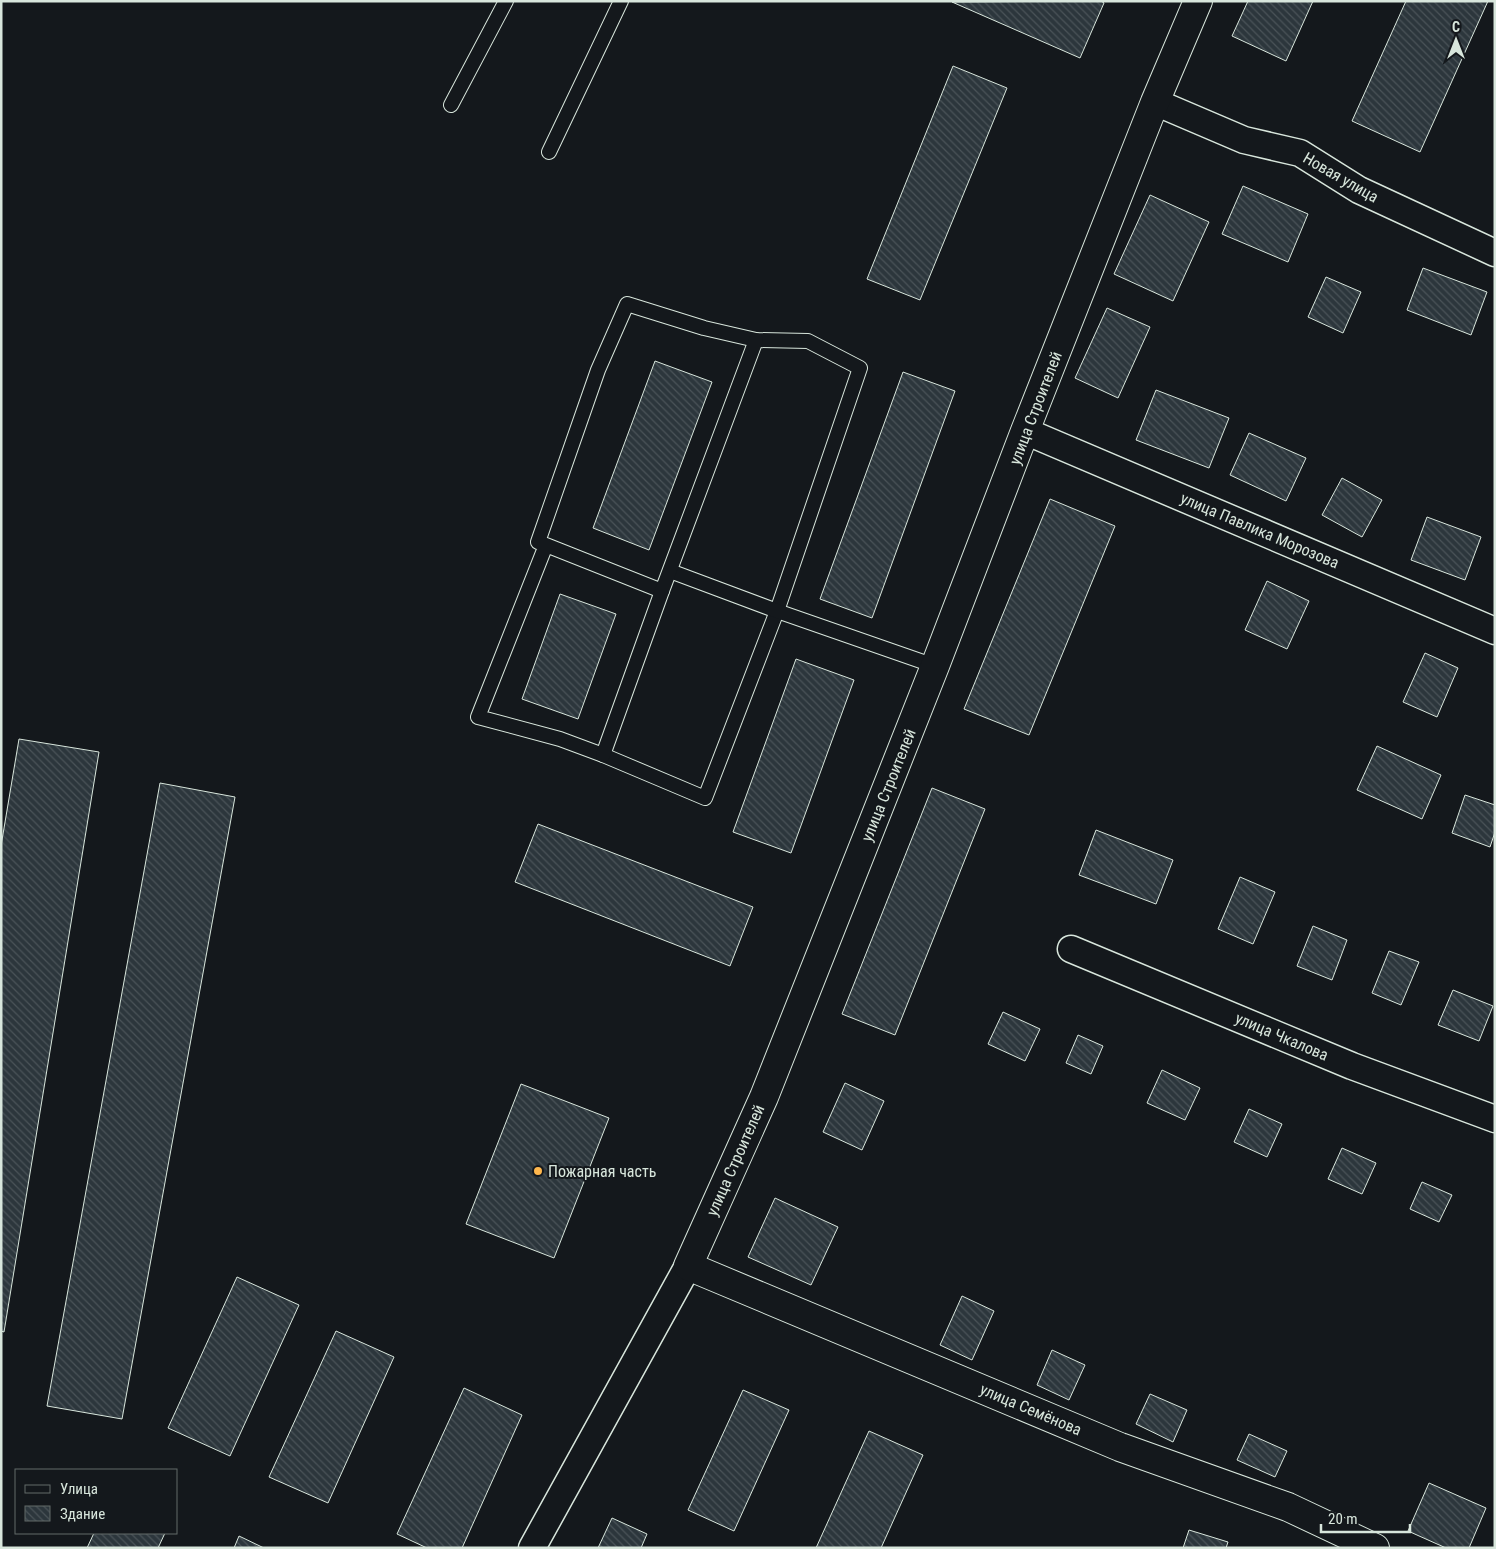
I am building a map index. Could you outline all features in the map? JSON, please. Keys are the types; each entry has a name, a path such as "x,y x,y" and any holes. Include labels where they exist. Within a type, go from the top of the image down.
{"street":[{"name":"улица Строителей","path":"532,1548 688,1266 764,1096 935,666 1025,431 1155,102 1198,1"},
{"name":"Новая улица","path":"1155,102 1244,140 1300,153 1359,190 1495,253"},
{"name":"улица Павлика Морозова","path":"1025,431 1495,631"},
{"name":"улица Чкалова","path":"1071,949 1352,1066 1495,1119"},
{"name":"улица Семёнова","path":"688,1266 1120,1447 1288,1507 1375,1548"}],"lane":[{"path":"451,105 506,1"},
{"path":"549,152 621,1"},
{"path":"546,545 478,718 560,739 604,755 705,798 778,611 860,368 808,341 756,340 704,328 627,304 598,370 538,542 546,545 662,591"},
{"path":"604,755 662,591 756,340"},
{"path":"670,571 935,666"}],"building":[{"path":"1101,1 1104,3 1080,58 952,2"},
{"path":"1248,1 1313,1 1286,61 1232,36"},
{"path":"1406,1 1488,1 1420,152 1352,121"},
{"path":"953,66 1007,88 920,300 867,279"},
{"path":"1243,186 1308,214 1288,262 1222,234"},
{"path":"1150,195 1209,222 1173,301 1114,274"},
{"path":"1423,268 1487,292 1471,335 1407,310"},
{"path":"1326,277 1361,292 1343,333 1308,317"},
{"path":"1107,308 1150,327 1118,398 1075,378"},
{"path":"655,361 712,382 649,550 593,528"},
{"path":"903,372 955,391 872,618 820,599"},
{"path":"1156,390 1229,418 1209,468 1136,440"},
{"path":"1249,433 1306,458 1286,501 1230,475"},
{"path":"1342,478 1382,500 1362,537 1322,515"},
{"path":"1050,499 1115,526 1029,735 964,709"},
{"path":"1427,517 1481,537 1465,580 1411,560"},
{"path":"1267,581 1309,601 1287,649 1245,630"},
{"path":"560,594 616,614 578,719 522,699"},
{"path":"1425,653 1458,668 1437,717 1403,702"},
{"path":"796,659 854,680 791,853 733,832"},
{"path":"19,739 99,752 4,1332 1,1331 1,846"},
{"path":"1377,746 1441,775 1422,819 1357,790"},
{"path":"160,783 235,797 122,1419 47,1406"},
{"path":"932,788 985,809 895,1035 842,1014"},
{"path":"1465,795 1495,805 1495,832 1490,847 1452,833"},
{"path":"538,824 753,907 730,966 515,882"},
{"path":"1096,830 1173,860 1156,904 1079,875"},
{"path":"1240,877 1275,892 1253,944 1218,929"},
{"path":"1313,926 1347,940 1332,980 1297,966"},
{"path":"1389,951 1419,962 1401,1005 1372,993"},
{"path":"1453,990 1493,1006 1479,1041 1438,1025"},
{"path":"1003,1012 1040,1029 1025,1061 988,1044"},
{"path":"1078,1035 1103,1046 1091,1074 1066,1063"},
{"path":"1162,1070 1200,1088 1185,1120 1147,1103"},
{"path":"845,1083 884,1101 862,1150 823,1132"},
{"name":"Пожарная часть","path":"521,1084 609,1118 554,1258 466,1224"},
{"path":"1249,1109 1282,1124 1267,1157 1234,1142"},
{"path":"1342,1148 1376,1163 1362,1194 1328,1179"},
{"path":"1422,1182 1452,1195 1439,1222 1410,1209"},
{"path":"775,1198 838,1227 811,1285 748,1257"},
{"path":"237,1277 299,1305 230,1456 168,1428"},
{"path":"962,1296 994,1311 972,1360 940,1345"},
{"path":"336,1331 394,1357 328,1503 269,1477"},
{"path":"1052,1350 1085,1365 1069,1400 1037,1385"},
{"path":"464,1388 522,1415 462,1548 427,1548 397,1534"},
{"path":"743,1390 789,1410 734,1531 688,1510"},
{"path":"1150,1394 1187,1410 1173,1442 1136,1424"},
{"path":"869,1431 923,1455 881,1548 816,1548"},
{"path":"1249,1434 1287,1451 1275,1477 1237,1460"},
{"path":"1429,1483 1486,1508 1469,1548 1446,1548 1408,1531"},
{"path":"612,1518 647,1534 641,1548 598,1548"},
{"path":"1189,1530 1228,1542 1226,1548 1183,1548"},
{"path":"94,1534 165,1534 158,1548 87,1548"},
{"path":"239,1536 264,1548 234,1548"}],"place":[{"name":"Пожарная часть","path":"538,1171"}]}
